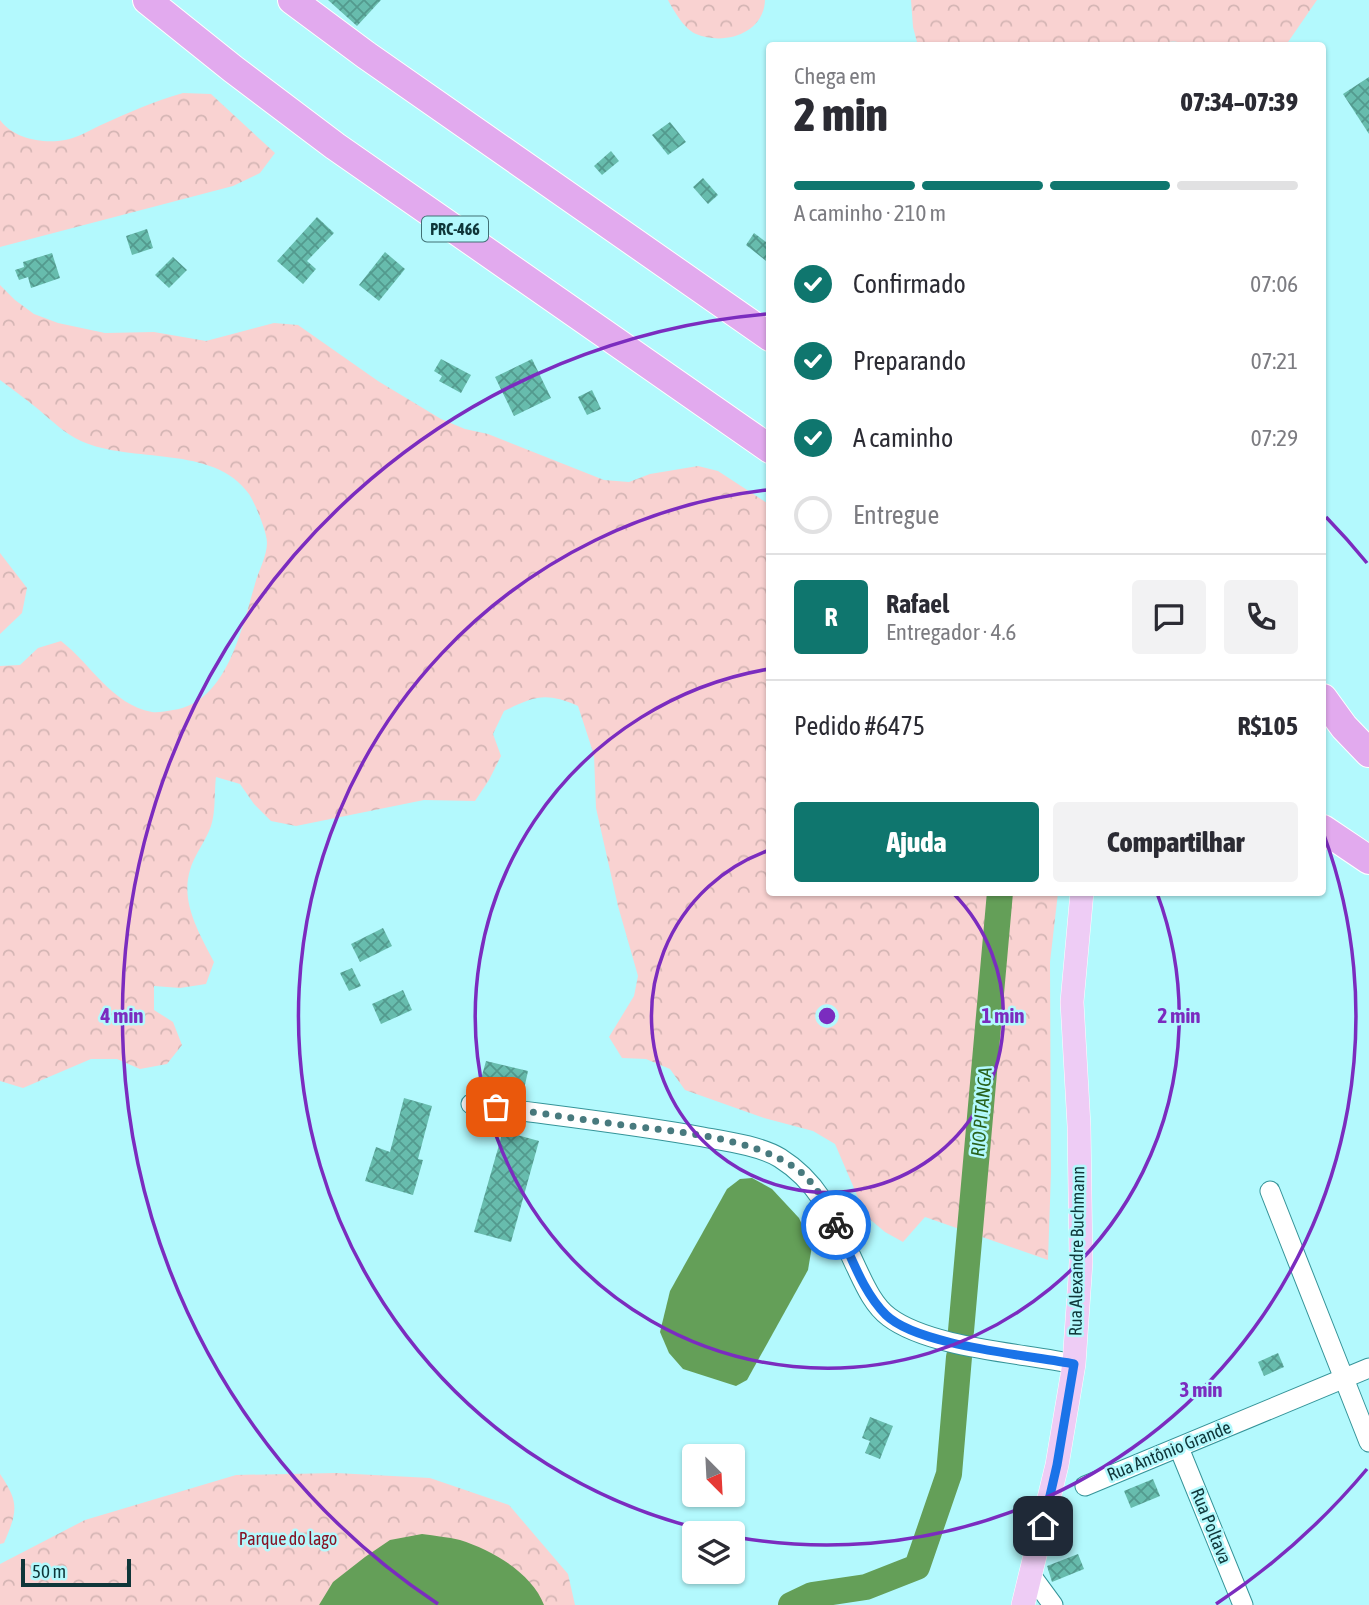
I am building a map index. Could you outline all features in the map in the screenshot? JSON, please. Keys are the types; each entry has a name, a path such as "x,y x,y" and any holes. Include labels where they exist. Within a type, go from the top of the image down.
{"highway":[{"name":"PRC-466","path":"147,0 335,146 766,446"},
{"path":"292,0 366,55 766,334"},
{"path":"1326,702 1344,727 1369,753"},
{"path":"1326,831 1369,860"}],"main road":[{"name":"Rua Alexandre Buchmann","path":"1023,1605 1057,1465 1074,1364 1081,1262 1079,1126 1072,1002 1082,896"}],"street":[{"path":"471,1104 670,1131 731,1142 776,1155 800,1171 819,1192 869,1294 887,1316 906,1327 947,1342 1074,1364"},
{"path":"1270,1191 1369,1442"},
{"name":"Rua Antônio Grande","path":"1085,1486 1369,1368"},
{"name":"Rua Poltava","path":"1179,1448 1243,1605"},
{"path":"1031,1575 1053,1605"}],"green space":[{"path":"668,0 765,0 758,21 750,28 741,34 719,38 692,32"},
{"path":"911,0 1317,0 1288,42 917,42"},
{"path":"183,93 211,94 275,153 260,173 233,186 0,247 0,120 13,132 30,139 65,140"},
{"path":"0,285 34,314 58,323 105,333 154,332 206,341 274,323 298,325 378,381 441,419 465,429 488,434 604,480 629,482 650,474 698,466 718,471 766,502 766,896 1058,896 1050,962 1051,1172 1048,1260 925,1217 903,1242 885,1232 866,1216 835,1144 813,1131 764,1118 685,1090 670,1069 646,1059 622,1058 609,1037 634,996 638,976 618,906 596,808 594,755 578,706 549,697 533,699 504,711 493,734 501,756 475,801 424,800 296,826 271,821 254,804 240,784 216,777 213,820 192,864 188,882 193,918 214,962 206,984 180,988 154,986 154,1010 173,1022 182,1045 167,1064 140,1069 117,1059 91,1059 23,1088 0,1081 0,666 20,665 38,648 61,641 113,692 138,708 157,712 191,704 207,694 229,661 238,641 267,543 263,525 249,494 234,478 194,461 123,452 81,441 64,431 0,380"},
{"path":"0,553 27,588 22,613 0,634"},
{"name":"Parque do lago","path":"336,1473 430,1478 509,1505 568,1574 575,1605 0,1605 0,1564 85,1520 236,1475"},
{"path":"0,1474 11,1493 14,1515 4,1543 0,1544"}],"shaded area":[{"path":"752,1178 772,1189 799,1218 812,1246 808,1270 747,1380 736,1386 683,1369 669,1353 660,1332 670,1291 727,1189 740,1179"},
{"path":"422,1534 460,1540 510,1564 530,1583 544,1605 319,1605 333,1582 365,1557 390,1540"}],"building":[{"path":"328,0 381,0 357,26"},
{"path":"1369,77 1369,134 1343,94"},
{"path":"670,122 686,142 668,155 652,135"},
{"path":"611,151 619,161 602,175 594,166"},
{"path":"703,178 718,195 708,204 693,187"},
{"path":"317,217 334,233 307,261 316,269 303,284 277,261"},
{"path":"147,229 153,248 132,255 126,236"},
{"path":"754,233 766,242 766,261 746,245"},
{"path":"385,252 405,269 379,301 359,285"},
{"path":"52,253 60,278 31,288 28,277 19,280 15,270 24,267 23,262"},
{"path":"173,257 187,270 169,288 155,275"},
{"path":"441,359 471,375 461,393 439,381 442,376 434,371"},
{"path":"532,359 551,398 514,416 495,377"},
{"path":"592,390 601,409 587,415 578,397"},
{"path":"383,928 392,946 360,962 351,944"},
{"path":"352,968 361,986 349,991 340,973"},
{"path":"403,990 412,1010 381,1024 372,1004"},
{"path":"486,1061 528,1071 523,1094 481,1079"},
{"path":"404,1098 432,1106 418,1159 423,1160 413,1195 365,1181 376,1147 390,1152"},
{"path":"503,1131 539,1141 511,1242 474,1232"},
{"path":"1278,1353 1284,1367 1264,1376 1258,1362"},
{"path":"870,1417 893,1426 880,1459 865,1453 870,1441 862,1438"},
{"path":"1153,1479 1160,1496 1131,1508 1124,1491"},
{"path":"1078,1554 1084,1569 1052,1582 1047,1566"}],"waterway":[{"name":"RIO PITANGA","path":"961,1331 1000,896"},
{"name":"RIO PITANGA","path":"791,1605 812,1595 866,1587 917,1567 949,1474 959,1357"}],"way so far":[{"path":"496,1107 670,1131 731,1142 776,1155 800,1171 819,1192 836,1225"}],"route":[{"path":"836,1225 869,1294 887,1316 906,1327 947,1342 1074,1364 1057,1465 1043,1526"}]}
